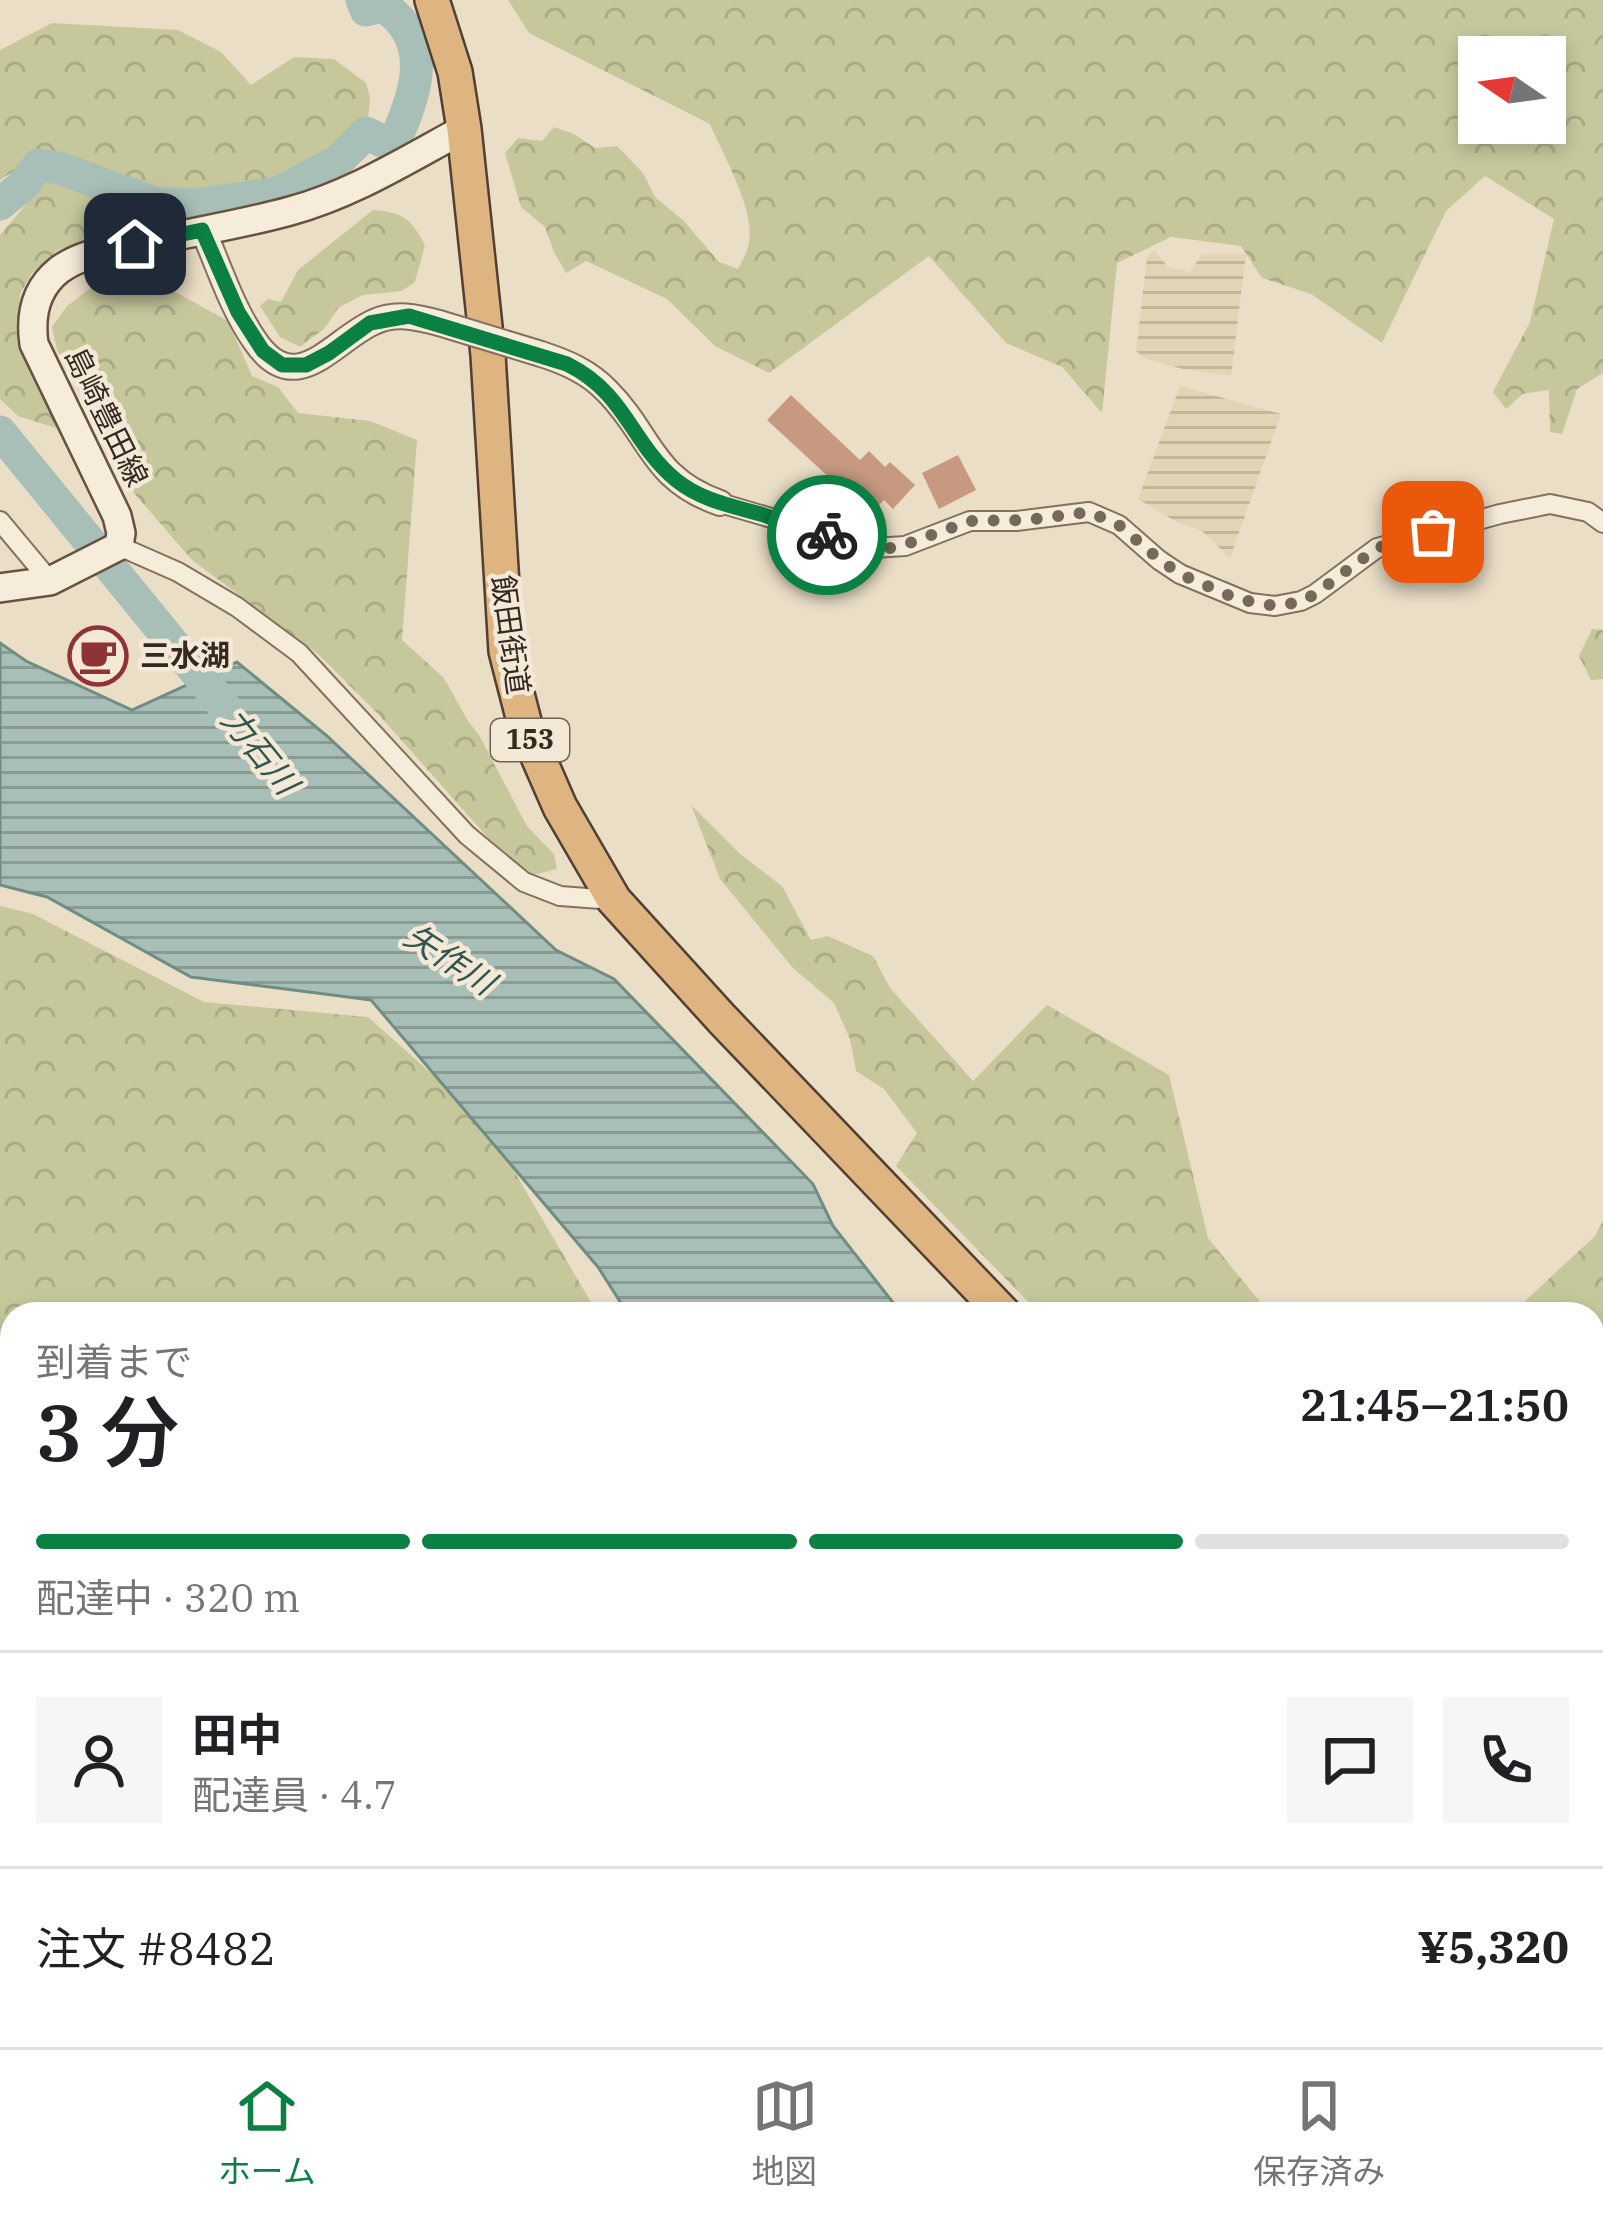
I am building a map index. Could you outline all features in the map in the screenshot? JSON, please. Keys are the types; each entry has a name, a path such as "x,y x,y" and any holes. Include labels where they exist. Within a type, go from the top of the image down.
{"highway":[{"name":"飯田街道","path":"432,0 455,72 464,129 488,355 506,651 526,729 542,768 614,900 993,1302"}],"main road":[{"name":"島崎豊田線","path":"118,546 122,533 117,516 34,344 33,309 50,278 81,258 323,202 464,129"},
{"path":"0,589 54,579 118,546"}],"street":[{"path":"202,230 238,312 263,351 282,365 306,365 370,323 409,316 541,354 599,384 654,456 698,495 874,548 904,545 970,521 1089,512 1119,525 1168,567 1237,599 1303,607 1377,548 1550,504 1588,512 1603,524"},
{"path":"0,521 54,579"},
{"path":"118,546 218,595 299,653 467,835 524,882 560,896 614,900"}],"shaded area":[{"path":"1154,250 1168,267 1190,272 1202,254 1246,254 1231,376 1183,369 1146,359 1136,351 1147,257"},
{"path":"1180,386 1281,414 1230,558 1202,531 1138,499"}],"green space":[{"path":"508,0 1603,0 1603,373 1577,389 1562,434 1550,432 1549,390 1523,394 1506,409 1493,392 1530,322 1554,219 1485,176 1446,211 1382,343 1311,294 1262,278 1241,246 1171,237 1117,263 1102,413 1062,367 1006,343 929,256 769,373 715,346 667,299 586,261 566,273 545,227 521,207 505,153 518,138 542,141 554,127 595,148 617,146 643,173 655,197 684,221 719,262 738,269 750,229 743,198 710,124 529,33"},
{"path":"52,23 178,30 221,52 251,85 294,57 334,59 366,83 368,121 340,147 309,164 273,181 215,194 120,180 63,157 39,155 0,180 0,50"},
{"path":"46,181 69,185 104,201 117,221 95,239 58,250 32,273 20,294 19,341 59,429 18,416 0,399 0,235"},
{"path":"373,210 399,215 420,236 425,245 415,282 402,291 363,295 339,307 325,328 300,347 280,337 260,306 268,299 281,302 298,270"},
{"path":"116,269 139,272 228,321 252,376 278,387 298,413 370,421 417,440 402,640 444,678 527,826 554,854 557,869 533,875 490,840 318,654 192,560 134,493 57,350 52,327 67,306"},
{"path":"1592,629 1603,630 1603,679 1591,680 1579,656"},
{"path":"691,805 739,853 782,886 811,940 828,936 873,956 890,988 973,1081 1047,1005 1169,1075 1208,1238 1260,1302 1028,1302 896,1166 917,1133 884,1089 856,1071 850,1039 834,1003 793,968 720,879"},
{"path":"0,906 33,914 204,1002 368,1017 484,1120 591,1302 0,1302"},
{"path":"1603,1221 1603,1302 1524,1302 1595,1236"}],"water":[{"name":"矢作川","path":"0,643 26,661 132,710 237,662 327,736 556,950 614,979 813,1184 833,1226 893,1302 620,1302 598,1267 371,1000 191,977 47,897 0,885"}],"building":[{"path":"791,395 860,460 869,451 885,467 890,462 915,485 893,509 884,500 879,505 865,492 851,507 828,486 833,481 767,420"},
{"path":"958,455 976,490 939,509 922,473"},
{"name":"三水湖","path":"98,639 116,666 104,674 82,650"}],"waterway":[{"name":"力石川","path":"0,204 39,165 157,204 202,204 278,193 338,161 366,133 384,142 396,138 415,85 415,50 399,19 383,6 366,10 362,0"},
{"name":"力石川","path":"0,432 228,711"}],"way so far":[{"path":"827,535 890,548 970,521 1089,512 1119,525 1180,574 1237,599 1275,606 1301,602 1377,548 1433,532"}],"place":[{"name":"三水湖","path":"98,656"}],"route":[{"path":"135,244 202,230 238,312 263,351 282,365 306,365 370,323 395,316 439,323 567,364 610,393 654,456 698,495 827,535"}]}
